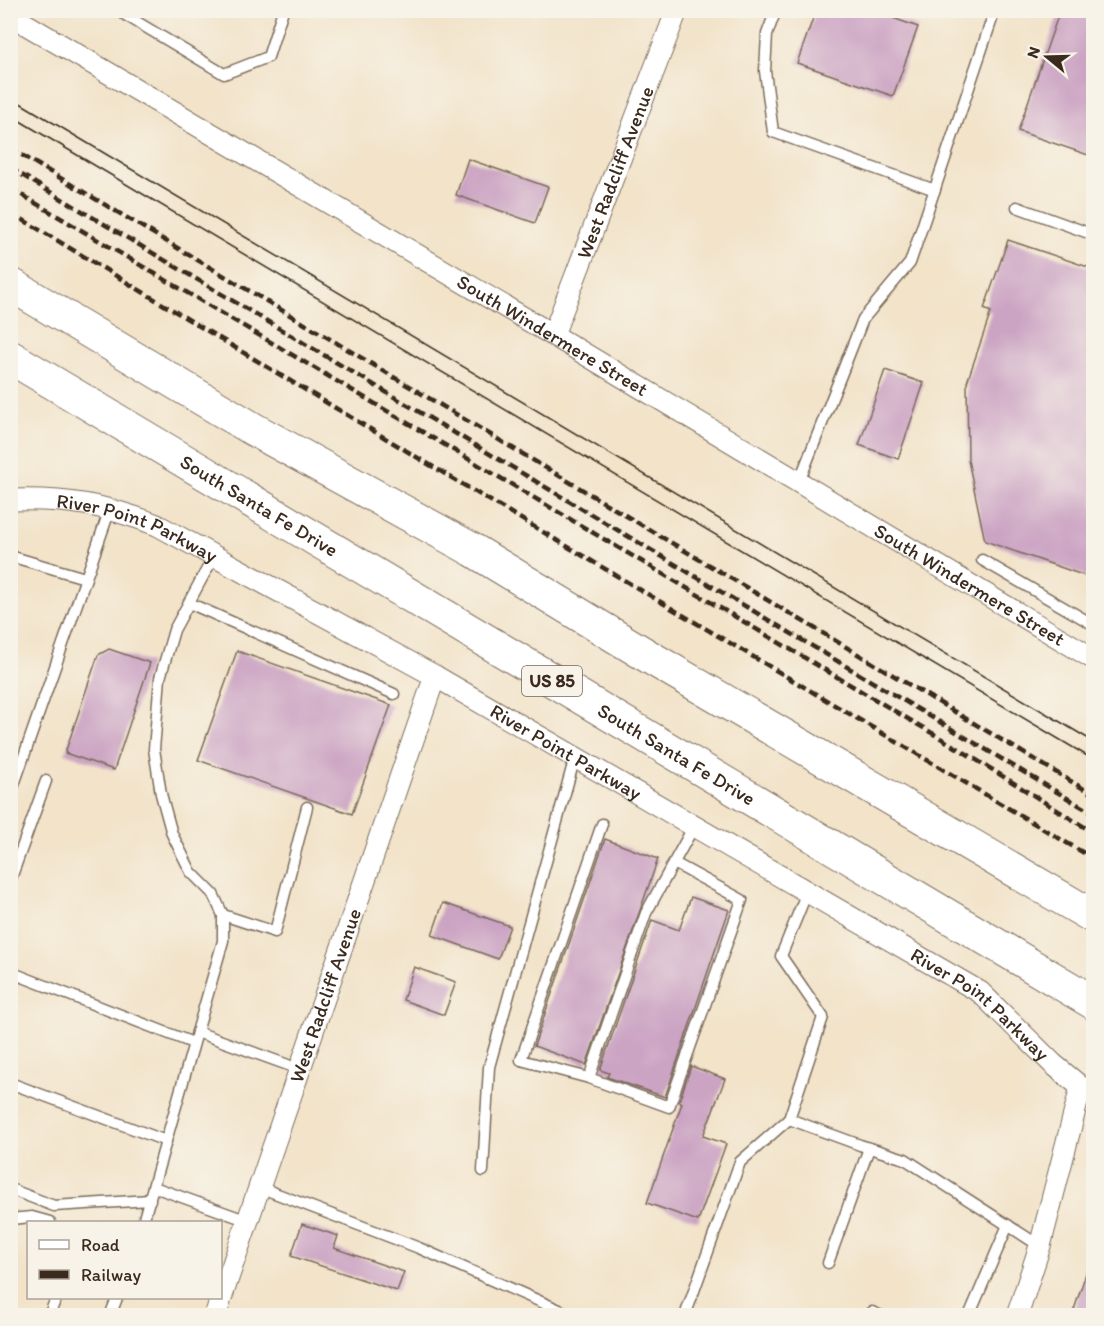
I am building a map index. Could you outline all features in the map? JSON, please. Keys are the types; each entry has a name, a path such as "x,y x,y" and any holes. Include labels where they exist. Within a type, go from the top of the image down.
{"highway":[{"path":"10,284 253,429 473,550 661,664 1094,917"},
{"name":"South Santa Fe Drive","path":"10,357 1094,1003"}],"street":[{"name":"West Radcliff Avenue","path":"553,335 677,10"},
{"name":"South Windermere Street","path":"10,15 553,335 1094,659"},
{"name":"River Point Parkway","path":"10,500 91,504 157,525 435,676 980,992 1053,1064 1087,1086"},
{"name":"West Radcliff Avenue","path":"222,1295 435,676"},
{"path":"1017,1316 1087,1086"},
{"name":"West Radcliff Avenue","path":"215,1316 221,1299"}],"lane":[{"path":"117,10 224,74 268,57 283,10"},
{"path":"776,10 767,34 765,71 773,132 935,190"},
{"path":"799,482 863,319 910,263 995,10"},
{"path":"1017,207 1094,235"},
{"path":"10,796 110,509"},
{"path":"10,555 85,578"},
{"path":"143,1221 223,941 223,915 213,894 191,872 172,834 161,794 154,749 160,678 174,630 214,556"},
{"path":"982,560 1094,625"},
{"path":"189,603 394,694"},
{"path":"483,1171 489,1066 575,757"},
{"path":"10,881 46,781"},
{"path":"223,915 275,932 308,807"},
{"path":"602,824 521,1060 589,1078 669,1107 742,900 674,863"},
{"path":"589,1078 646,913 694,826"},
{"path":"685,1316 740,1162 789,1119 823,1017 781,956 807,892"},
{"path":"10,972 193,1043"},
{"path":"196,1032 288,1065"},
{"path":"10,1083 166,1141"},
{"path":"789,1119 904,1159 1040,1246"},
{"path":"828,1263 869,1148"},
{"path":"154,1186 237,1217"},
{"path":"259,1187 418,1248 573,1316"},
{"path":"10,1190 54,1206 150,1200"},
{"path":"10,1219 32,1217 46,1221"},
{"path":"969,1316 1008,1225"},
{"path":"49,1316 56,1299"},
{"path":"110,1316 117,1299"}],"building":[{"path":"816,10 871,10 918,27 893,96 797,63"},
{"path":"1060,10 1094,10 1094,157 1018,131"},
{"path":"468,159 548,187 535,223 456,195"},
{"path":"1008,240 1094,269 1094,579 985,541 968,460 967,382 991,312 984,309"},
{"path":"885,370 924,383 898,459 859,445"},
{"path":"109,649 150,663 114,770 65,753 98,655"},
{"path":"237,651 391,705 352,814 198,760"},
{"path":"605,839 658,859 586,1065 534,1046"},
{"path":"691,897 729,910 665,1097 607,1077 609,1073 600,1070 652,920 679,930"},
{"path":"443,903 510,926 498,959 432,935"},
{"path":"414,967 456,982 444,1015 403,1000"},
{"path":"691,1066 725,1079 703,1136 726,1144 698,1221 647,1203 682,1103 679,1102"},
{"path":"302,1224 338,1236 334,1248 404,1272 397,1291 291,1256"},
{"path":"1090,1261 1094,1261 1094,1316 1072,1316"}],"tram line":[{"path":"10,97 1094,742"},
{"path":"10,115 1094,760"}],"railway":[{"path":"10,148 1094,795"},
{"path":"10,168 1094,814"},
{"path":"10,188 959,749 1094,833"},
{"path":"10,212 430,465 1094,859"}]}
